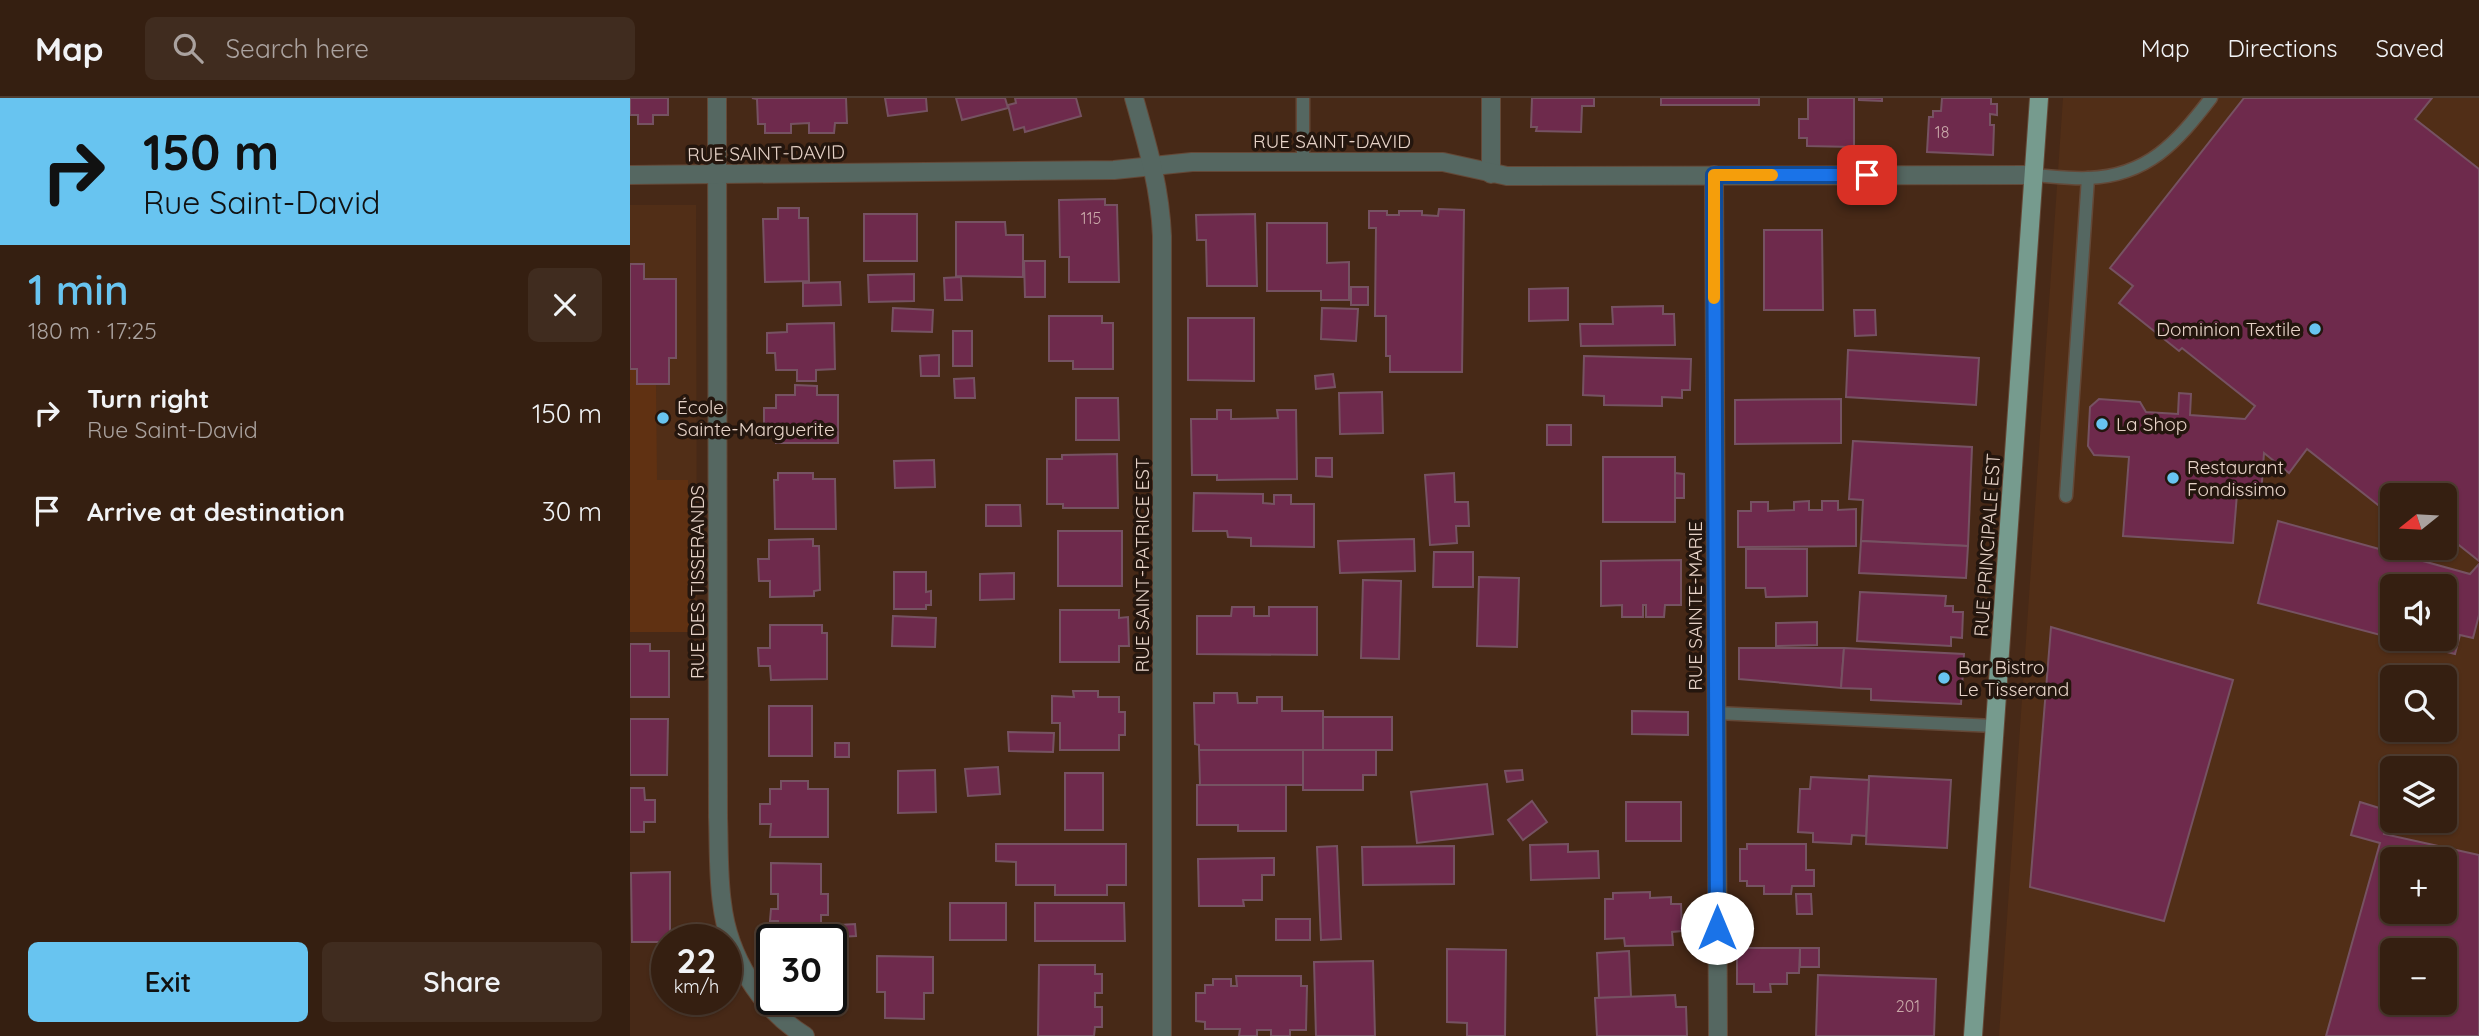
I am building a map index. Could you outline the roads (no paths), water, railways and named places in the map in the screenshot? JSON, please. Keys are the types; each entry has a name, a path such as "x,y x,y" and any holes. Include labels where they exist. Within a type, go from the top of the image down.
{"main road":[{"name":"RUE PRINCIPALE EST","path":"1973,1036 2039,98"}],"street":[{"name":"RUE DES TISSERANDS","path":"717,98 718,817 722,903 734,952 746,974 778,1015 805,1036"},
{"name":"RUE SAINT-PATRICE EST","path":"1134,98 1154,167 1160,200 1162,236 1162,1036"},
{"path":"1491,98 1491,174"},
{"name":"RUE SAINT-DAVID","path":"630,175 1114,170 1192,162 1443,162 1507,176 2034,175"},
{"name":"RUE SAINTE-MARIE","path":"1714,175 1718,1036"}],"lane":[{"path":"1303,98 1303,163"},
{"path":"2034,175 2088,178 2133,170 2172,145 2211,98"},
{"path":"2066,496 2088,178"},
{"path":"1716,713 1995,726"}],"place":[{"name":"Dominion Textile","path":"2315,329"},
{"name":"École Sainte-Marguerite","path":"663,418"},
{"name":"La Shop","path":"2102,424"},
{"name":"Restaurant Fondissimo","path":"2173,478"},
{"name":"Bar Bistro Le Tisserand","path":"1944,678"}]}
